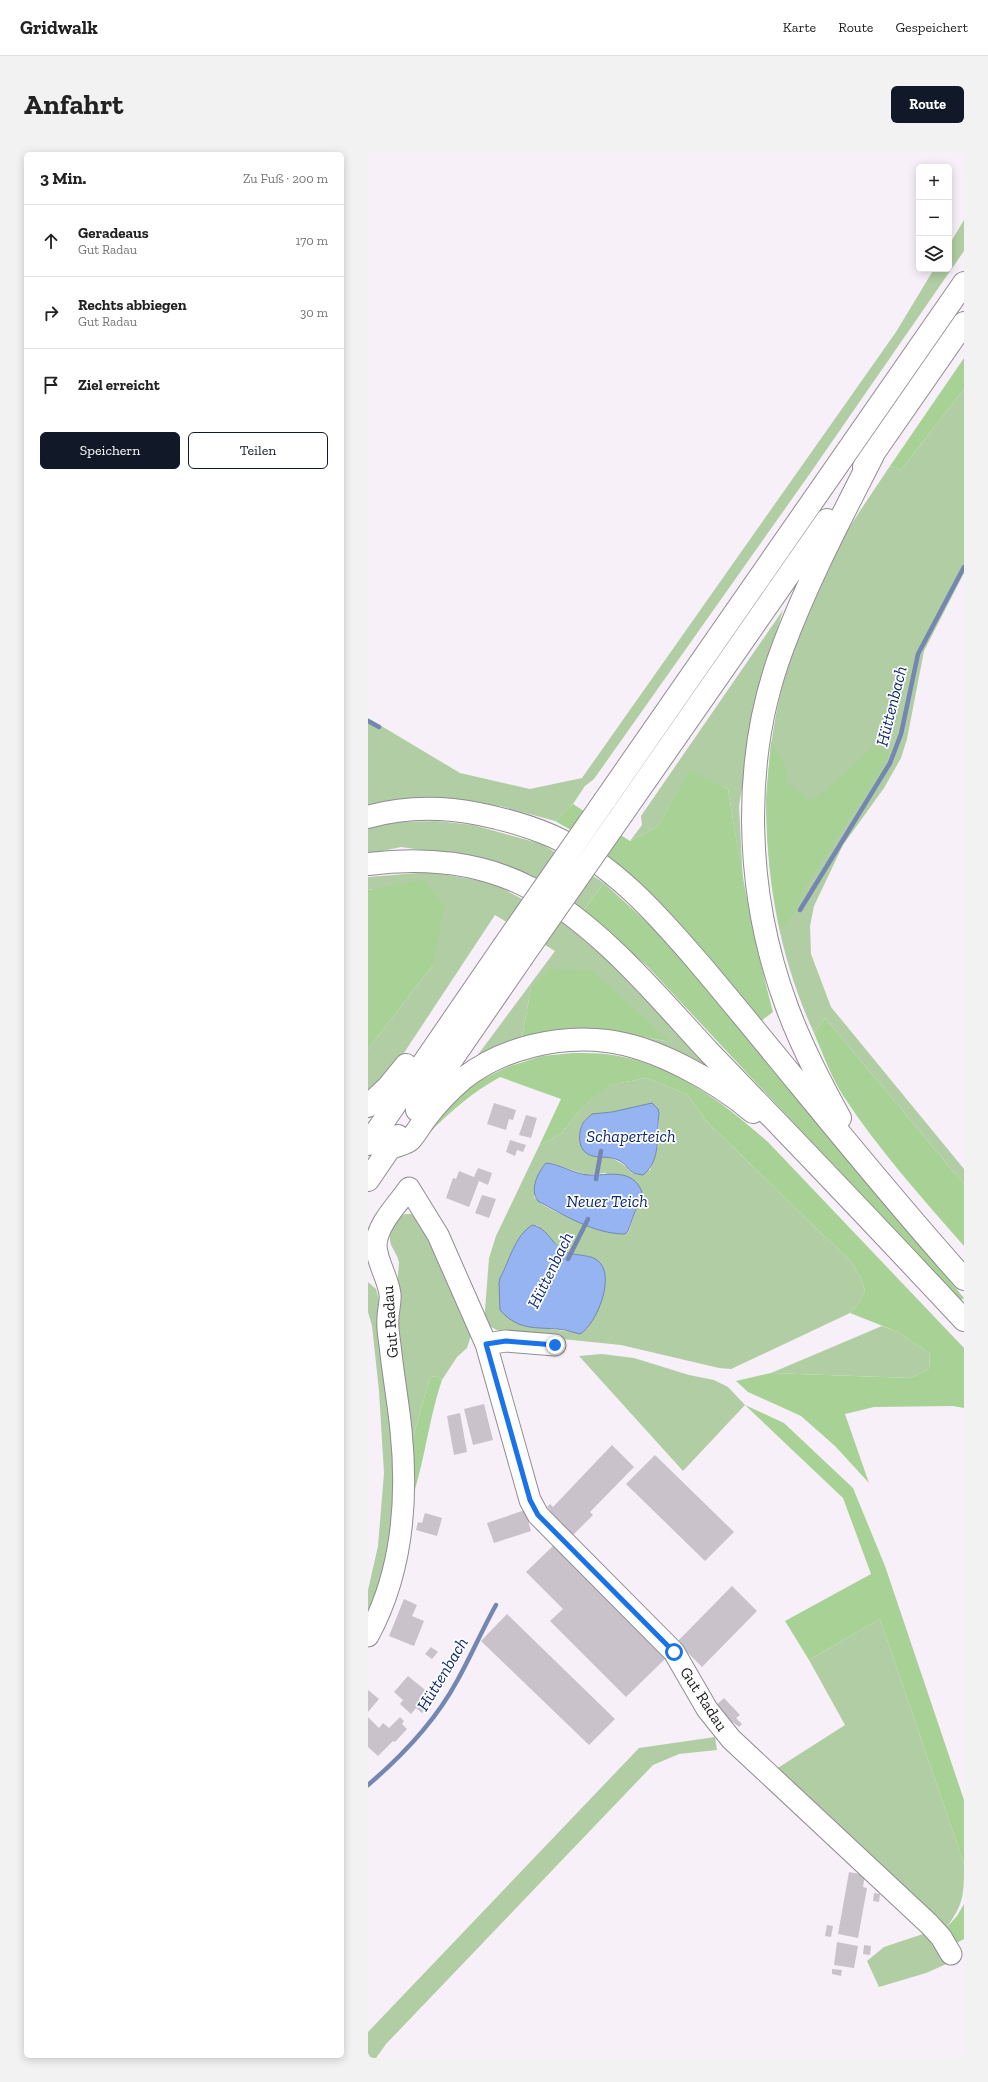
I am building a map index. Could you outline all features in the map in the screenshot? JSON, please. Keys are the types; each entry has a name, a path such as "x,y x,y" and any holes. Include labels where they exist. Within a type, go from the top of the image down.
{"highway":[{"path":"368,1144 964,282"},
{"path":"368,1180 964,323"},
{"path":"867,1166 819,1078 787,1006 774,968 759,891 753,824 754,787 763,720 782,647 811,578 873,455"},
{"path":"368,817 418,810 469,812 528,827 552,836 582,853 628,888 663,921 867,1166 964,1279"},
{"path":"368,864 401,860 422,860 476,868 531,889 573,915 592,931 647,986 964,1320"},
{"path":"368,1106 392,1082 430,1030 454,1018"},
{"path":"391,1148 410,1140 448,1092 484,1065 506,1054 542,1044 589,1039 608,1041 630,1046 671,1062 693,1073 743,1104 824,1171"}],"street":[{"name":"Gut Radau","path":"368,1636 384,1600 395,1567 399,1541 402,1484 401,1430 388,1320 390,1296 388,1280 381,1265 376,1245 380,1229 410,1188 438,1236 486,1344 530,1500 538,1515 674,1652 707,1709 731,1739 929,1924 941,1937 951,1954"},
{"path":"486,1344 506,1341 555,1345"}],"green space":[{"path":"964,220 964,251 952,268 952,240"},
{"path":"932,272 949,272 811,472 594,779 585,786 573,804 555,821 500,806 431,801 368,808 368,718 460,773 530,789 582,778 896,332"},
{"path":"964,358 964,389 901,470 890,466"},
{"path":"964,389 964,573 924,651 907,739 901,758 884,788 843,845 814,906 810,926 811,954 831,1007 964,1169 964,1184 825,1018 814,1033 794,983 780,932 771,879 767,825 768,771 775,718 788,666 819,585 845,535 890,466 901,470"},
{"path":"783,610 759,689 739,806 743,882 728,789 690,771 657,827 630,841 642,825 641,816"},
{"path":"771,741 784,762 787,783 810,800 828,789 875,745 889,753 878,775 805,887 795,911 780,930 774,898 767,832 766,799"},
{"path":"690,770 728,789 737,845 759,956 773,1012 761,1021 716,965 668,910 615,861 586,839 555,821 573,804 630,841 657,827"},
{"path":"437,821 473,825 542,844 604,883 583,911 523,875 486,859 401,847 368,854 368,828 392,822"},
{"path":"431,872 492,883 541,909 570,927 594,947 726,1083 631,1039 599,1029 670,1042 531,988 522,1037 477,1056 555,951 495,915 392,1071 368,1091 368,1049 433,965 372,889 368,890 368,877"},
{"path":"423,880 444,906 433,965 368,1049 368,890"},
{"path":"604,883 674,947 964,1298 960,1301 648,967 583,911"},
{"path":"549,969 592,971 671,1042 599,1029 522,1037 531,988"},
{"path":"825,1018 964,1184 964,1246 886,1155 857,1117 839,1089 814,1033"},
{"path":"573,1053 613,1055 635,1060 677,1076 734,1113 768,1142 964,1348 964,1408 953,1406 874,1407 845,1414 869,1483 835,1446 801,1416 748,1392 736,1381 771,1373 911,1378 929,1369 930,1354 898,1332 850,1313 859,1302 865,1291 861,1278 850,1261 706,1121 688,1095 647,1078 609,1085 582,1108 562,1133 539,1146 561,1099 500,1077 480,1089 463,1102 430,1132 446,1108 467,1087 507,1067 542,1056"},
{"path":"647,1078 688,1095 706,1121 850,1261 861,1278 865,1291 859,1302 850,1313 731,1369 719,1368 621,1345 502,1333 484,1323 489,1258 496,1236 539,1146 562,1133 582,1108 608,1085","holes":["612,1112 659,1113 659,1142 650,1170 632,1173 615,1160 593,1156 592,1114","546,1163 554,1164 587,1175 605,1173 642,1192 629,1231 625,1234 563,1215 541,1203 534,1197","537,1225 561,1249 570,1254 590,1256 573,1332 525,1326 500,1278 516,1243"]},
{"path":"405,1214 413,1214 422,1219 473,1329 467,1348 457,1357 442,1380 437,1376 430,1377 414,1434 408,1445 395,1313 399,1263 390,1240 392,1226 397,1219"},
{"path":"368,1282 376,1289 380,1303 393,1421 395,1478 388,1568 368,1620 368,1590 378,1546 384,1473 379,1391 372,1326 368,1312"},
{"path":"882,1326 898,1332 930,1354 929,1369 911,1378 771,1373"},
{"path":"602,1354 634,1358 689,1375 714,1380 728,1387 745,1405 683,1471 579,1356"},
{"path":"437,1376 442,1380 417,1482 406,1515 408,1445 414,1434 430,1377"},
{"path":"745,1405 784,1423 853,1488 885,1566 964,1800 964,1864 880,1619 809,1660 785,1621 871,1574 843,1498"},
{"path":"880,1619 964,1864 962,1899 952,1920 946,1928 773,1771 845,1725 809,1660"},
{"path":"715,1737 717,1750 679,1754 653,1765 386,2044 376,2058 368,2058 368,2032 639,1748"},
{"path":"964,1904 964,1939 953,1945 946,1928 957,1916"},
{"path":"929,1932 951,1962 926,1973 879,1987 867,1961 884,1947"}],"water":[{"name":"Schaperteich","path":"652,1103 658,1109 659,1113 656,1154 649,1169 643,1175 634,1173 618,1160 593,1156 584,1151 580,1143 581,1128 584,1122 592,1114 612,1112"},
{"name":"Neuer Teich","path":"546,1163 588,1175 619,1174 632,1179 638,1184 642,1192 628,1231 625,1234 602,1231 569,1218 538,1201 535,1197 534,1187 540,1171"},
{"path":"532,1225 537,1226 545,1232 562,1250 571,1254 593,1258 603,1267 605,1287 598,1310 593,1320 580,1334 565,1330 523,1325 515,1322 500,1310 500,1278 517,1242"}],"building":[{"path":"494,1103 516,1110 513,1120 509,1119 506,1130 487,1124"},
{"path":"526,1115 537,1118 531,1138 519,1135"},
{"path":"510,1140 526,1145 523,1152 517,1150 515,1156 506,1152"},
{"path":"478,1168 492,1173 488,1185 479,1181 469,1207 446,1198 453,1178 456,1179 459,1171 474,1177"},
{"path":"482,1195 496,1199 489,1218 475,1213"},
{"path":"484,1404 493,1440 473,1445 464,1409"},
{"path":"460,1413 467,1452 454,1455 447,1416"},
{"path":"612,1445 634,1467 590,1512 593,1515 571,1537 546,1513 550,1510 547,1507 550,1504 553,1507"},
{"path":"655,1455 734,1532 705,1561 626,1484"},
{"path":"525,1510 531,1531 494,1543 487,1523"},
{"path":"425,1513 442,1518 437,1536 416,1530 418,1522 422,1523"},
{"path":"554,1545 666,1658 626,1697 550,1621 563,1609 526,1572"},
{"path":"732,1586 757,1611 702,1667 677,1642"},
{"path":"404,1599 417,1605 412,1616 424,1621 414,1646 389,1636"},
{"path":"507,1614 615,1719 589,1745 481,1641"},
{"path":"431,1647 438,1652 432,1659 425,1654"},
{"path":"408,1676 435,1698 422,1713 416,1708 411,1714 400,1704 403,1700 394,1692"},
{"path":"368,1690 379,1699 368,1712"},
{"path":"724,1698 740,1715 736,1718 742,1724 739,1727 733,1722 730,1725 713,1708"},
{"path":"368,1717 379,1728 383,1723 389,1728 400,1717 404,1721 402,1724 407,1729 395,1742 393,1741 378,1756 368,1747"},
{"path":"849,1872 865,1875 863,1887 867,1888 858,1938 838,1934"},
{"path":"874,1893 880,1894 879,1902 873,1901"},
{"path":"827,1925 833,1926 831,1937 825,1936"},
{"path":"837,1942 858,1946 854,1968 834,1965"},
{"path":"864,1945 871,1946 870,1955 863,1954"},
{"path":"832,1969 842,1970 841,1976 832,1974"}],"waterway":[{"name":"Hüttenbach","path":"800,910 890,763 901,734 918,654 964,567"},
{"path":"368,721 379,727"},
{"name":"Hüttenbach","path":"596,1179 601,1151"},
{"name":"Hüttenbach","path":"568,1259 588,1219"},
{"name":"Hüttenbach","path":"368,1785 406,1750 439,1710 457,1681 496,1605"}],"route":[{"path":"555,1345 506,1341 486,1344 530,1500 538,1515 674,1652"}]}
